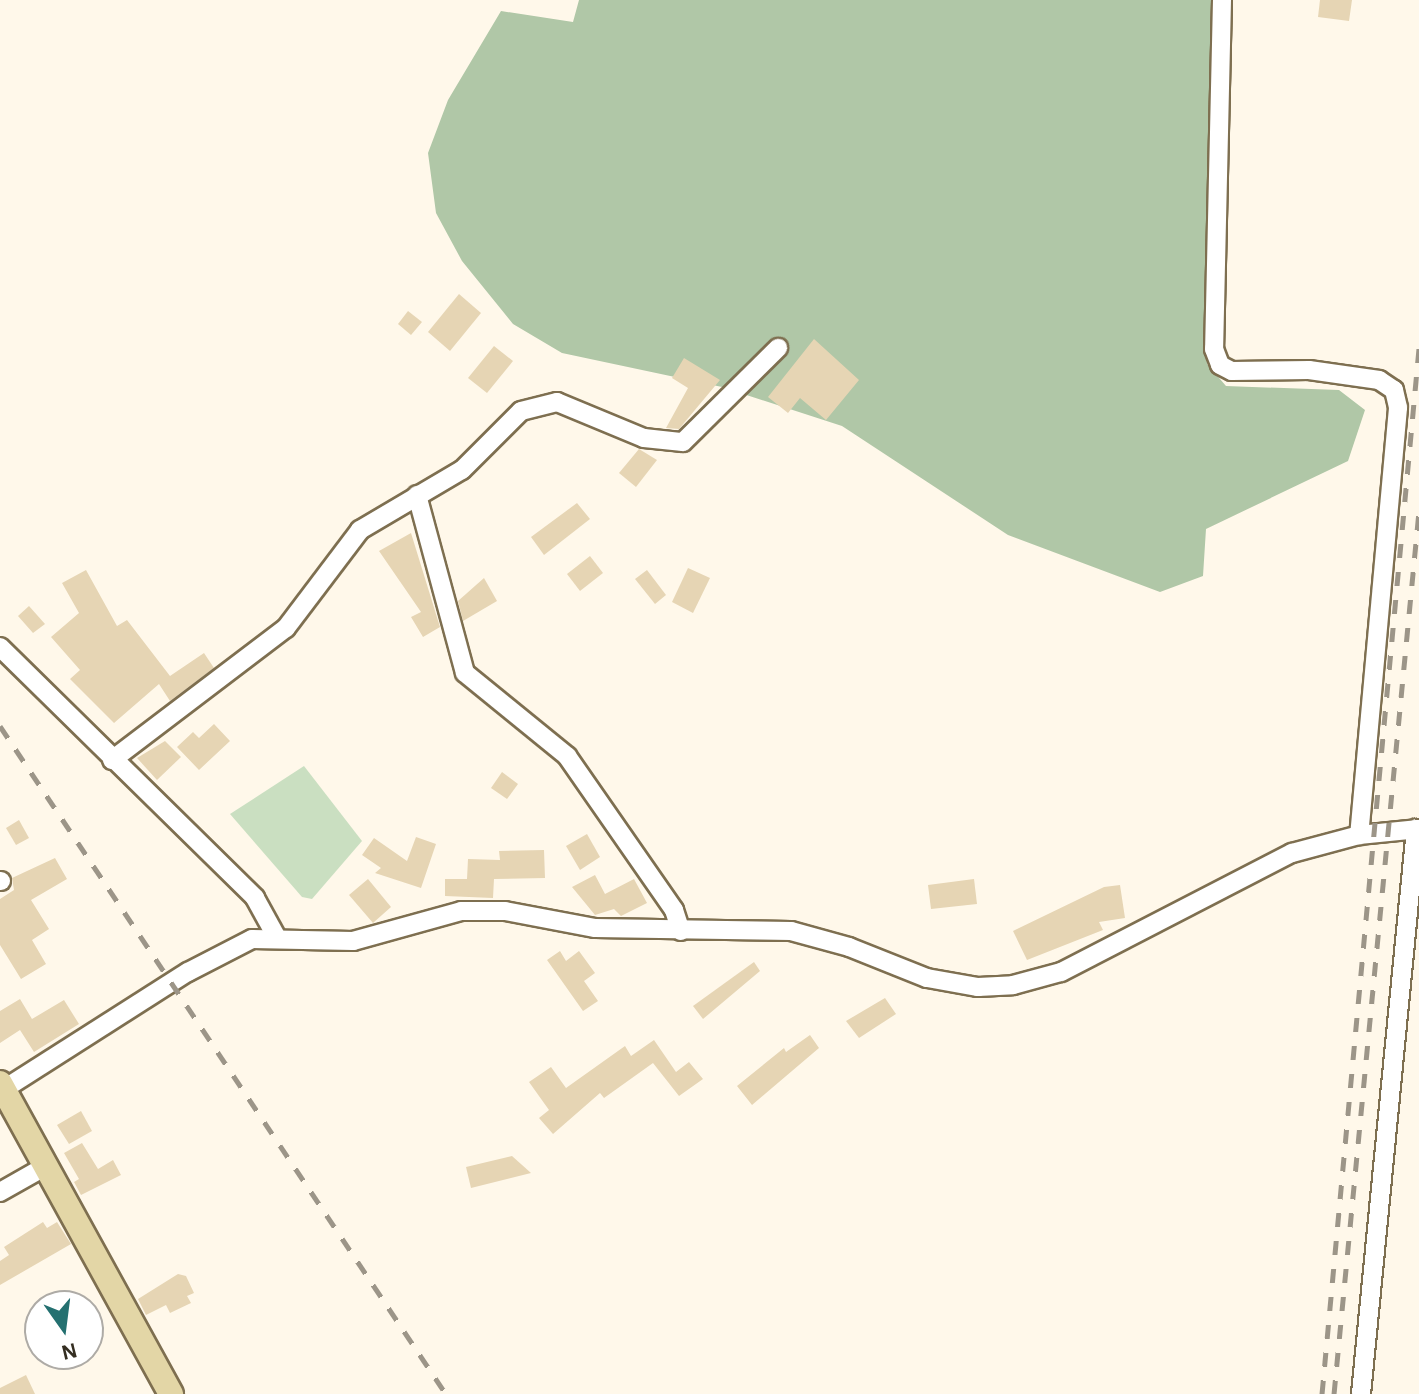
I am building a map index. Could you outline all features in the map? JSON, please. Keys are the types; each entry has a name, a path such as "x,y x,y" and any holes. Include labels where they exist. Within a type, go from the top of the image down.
{"main road":[{"path":"2,1086 171,1394"}],"street":[{"path":"1222,0 1214,349 1220,365 1232,371 1309,370 1379,380 1394,390 1398,408 1359,835"},
{"path":"112,760 286,628 360,530 486,453 521,411 542,402 582,408 644,438 683,442 778,348"},
{"path":"417,495 465,673 567,756 666,898 681,931"},
{"path":"0,647 255,898 277,938"},
{"path":"2,1086 237,944 277,938 353,941 461,911 485,910 595,928 791,931 849,947 927,978 978,987 1013,985 1061,972 1274,860 1359,835 1417,829 1361,1394"},
{"path":"0,1192 46,1166"}],"green space":[{"path":"579,0 1213,0 1204,309 1207,364 1226,386 1339,390 1365,410 1348,461 1206,529 1203,576 1160,592 1008,535 842,426 722,387 562,353 513,324 462,261 436,213 428,153 448,100 501,11 573,22"},
{"path":"304,766 362,841 312,899 302,897 230,814"}],"building":[{"path":"1320,0 1352,0 1349,21 1318,17"},
{"path":"459,294 481,313 450,351 428,332"},
{"path":"408,311 422,322 411,335 398,324"},
{"path":"814,339 859,380 826,420 800,398 788,413 768,397"},
{"path":"494,346 513,361 487,393 468,378"},
{"path":"684,358 720,380 679,429 666,428 688,388 672,378"},
{"path":"639,449 657,460 636,487 619,473"},
{"path":"577,503 590,519 544,555 531,537"},
{"path":"411,533 440,627 423,637 411,617 421,612 379,551"},
{"path":"590,556 603,573 580,591 567,574"},
{"path":"688,568 710,578 693,613 672,602"},
{"path":"86,570 117,626 127,620 170,676 204,653 214,668 170,701 159,684 114,723 70,679 80,670 51,637 79,613 62,583"},
{"path":"647,570 666,595 655,604 635,579"},
{"path":"484,578 497,601 463,621 458,601"},
{"path":"29,606 45,624 33,633 18,616"},
{"path":"214,724 230,741 199,770 177,747 193,732 199,738"},
{"path":"165,741 181,757 157,780 137,758"},
{"path":"502,772 518,784 507,799 491,788"},
{"path":"19,820 29,838 16,845 6,828"},
{"path":"587,834 600,857 580,870 566,846"},
{"path":"416,837 436,844 421,888 375,873 381,868 362,855 374,838 407,861"},
{"path":"544,850 545,878 494,879 493,898 445,896 445,879 467,879 468,859 500,860 499,851"},
{"path":"55,858 67,879 31,900 49,929 32,940 46,964 21,979 0,945 0,899 14,890 12,878"},
{"path":"595,875 605,894 634,879 647,903 621,916 614,909 595,915 572,887"},
{"path":"368,879 391,907 373,923 349,895"},
{"path":"974,879 977,904 931,909 928,885"},
{"path":"1120,885 1125,918 1099,922 1103,930 1027,960 1013,931 1104,887"},
{"path":"560,951 566,961 579,951 595,973 584,981 598,1001 583,1011 547,960"},
{"path":"754,962 760,971 703,1019 693,1006"},
{"path":"885,998 896,1014 859,1038 846,1021"},
{"path":"20,999 32,1019 64,1000 79,1024 34,1052 20,1030 0,1043 0,1011"},
{"path":"810,1035 819,1048 752,1105 737,1086 784,1048 786,1052"},
{"path":"654,1040 676,1072 689,1062 703,1079 679,1096 653,1063 604,1098 600,1093 553,1134 539,1118 549,1110 529,1082 551,1067 566,1088 625,1046 631,1056"},
{"path":"81,1111 92,1131 69,1144 57,1125"},
{"path":"82,1143 98,1169 113,1160 121,1175 81,1195 74,1182 79,1179 64,1153"},
{"path":"512,1156 531,1173 471,1188 466,1167"},
{"path":"43,1222 47,1228 57,1222 71,1244 0,1285 0,1261 9,1255 4,1247"},
{"path":"178,1274 186,1276 194,1293 187,1296 191,1303 170,1313 166,1305 146,1315 138,1299"},
{"path":"26,1375 35,1394 0,1394 0,1388"}],"railway":[{"path":"1322,1394 1419,348"},
{"path":"1334,1394 1419,511"},
{"path":"0,726 446,1394"}]}
